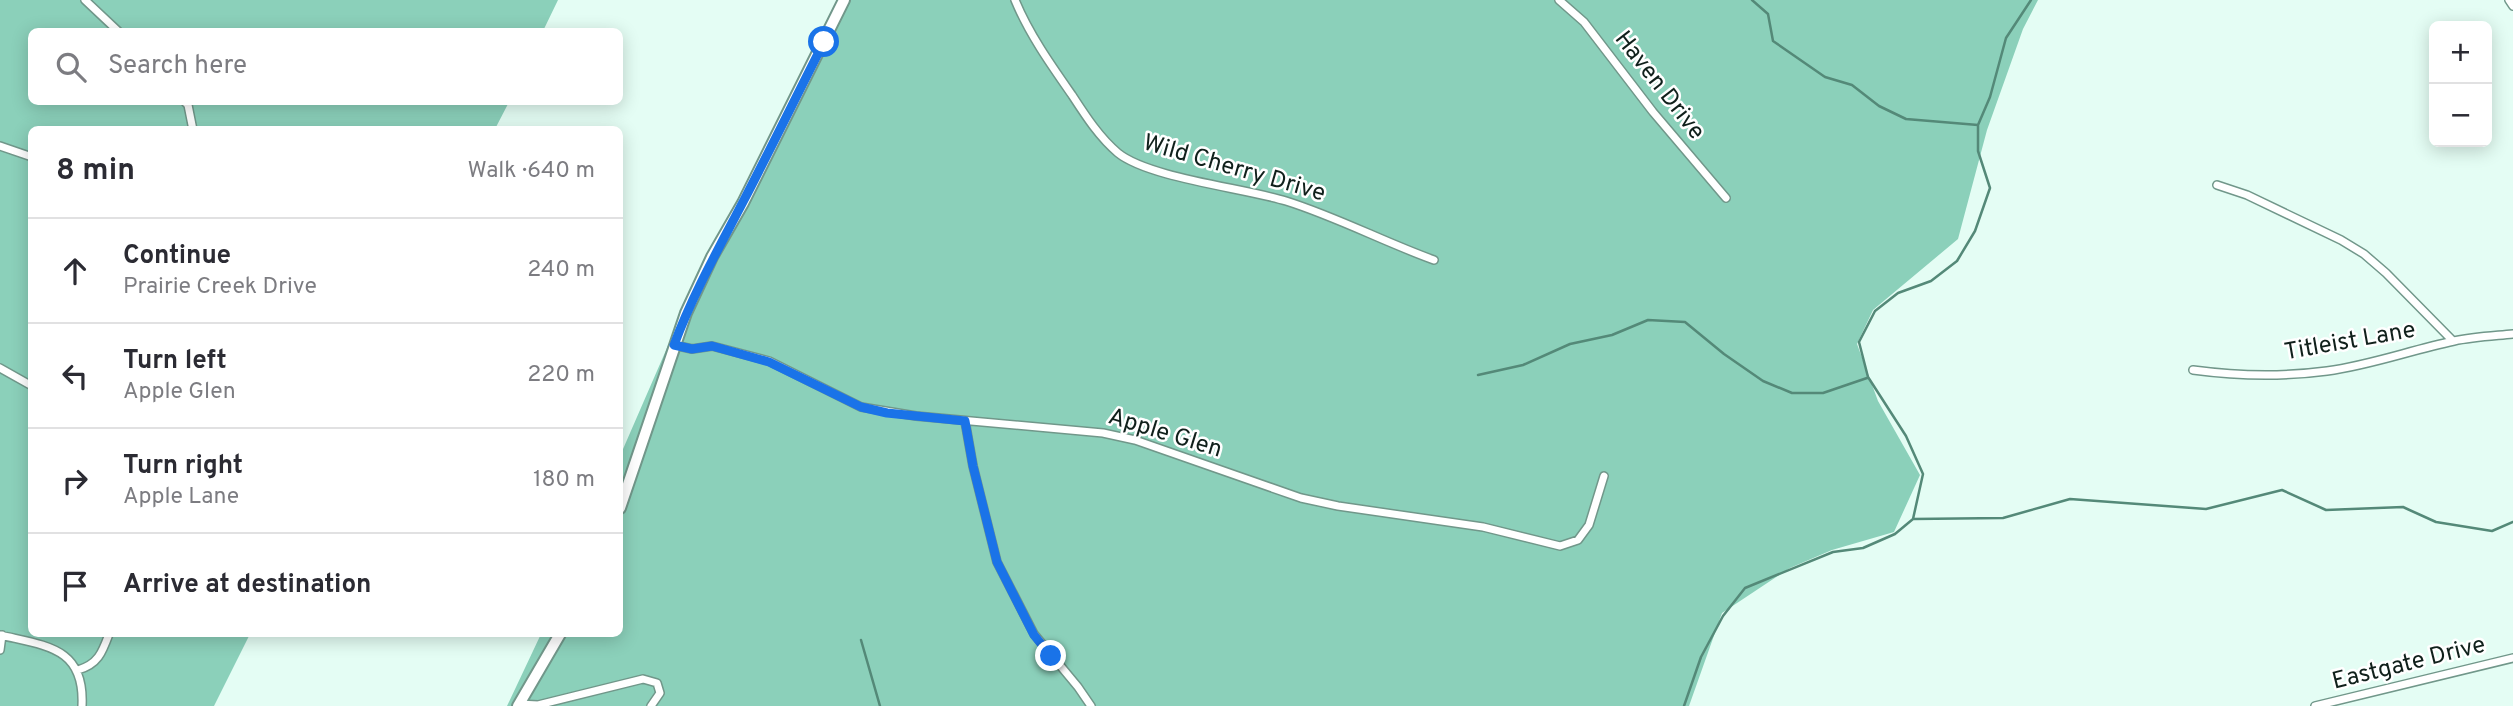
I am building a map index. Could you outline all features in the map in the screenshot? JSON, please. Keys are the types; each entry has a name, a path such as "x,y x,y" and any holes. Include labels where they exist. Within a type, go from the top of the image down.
{"main road":[{"path":"623,499 686,313 843,2"},
{"path":"518,705 557,637"}],"street":[{"path":"85,0 115,28"},
{"name":"Wild Cherry Drive","path":"1015,0 1046,60 1104,139 1120,155 1170,174 1252,192 1313,210 1434,260"},
{"name":"Haven Drive","path":"1559,0 1584,22 1653,112 1726,198"},
{"path":"2509,0 2513,6"},
{"path":"188,105 192,126"},
{"path":"0,146 28,156"},
{"path":"2217,184 2247,195 2341,240 2364,254 2453,341"},
{"name":"Titleist Lane","path":"2193,370 2226,375 2291,374 2329,370 2453,341 2513,334"},
{"name":"Apple Glen","path":"674,345 692,349 712,346 769,362 861,407 887,413 1103,433 1146,443 1301,498 1483,527 1560,546 1578,540 1589,525 1604,476"},
{"path":"0,368 28,384"},
{"path":"965,421 973,466 997,562 1034,635 1091,706"},
{"path":"0,650 1,635 57,649 78,670 82,684 82,706"},
{"path":"78,670 98,660 108,637"},
{"name":"Eastgate Drive","path":"2315,706 2513,658"},
{"path":"518,705 538,705 643,679 657,682 660,693 651,706"}],"green space":[{"path":"0,0 558,0 544,28 28,28 28,105 507,105 497,126 28,126 28,637 248,637 214,706 0,706"},
{"path":"846,0 2038,0 2023,29 1987,130 1958,239 1873,310 1857,344 1878,401 1920,475 1894,532 1832,550 1790,568 1722,613 1689,706 507,706 540,637 623,637 623,449 670,341"}],"waterway":[{"path":"1752,0 1768,14 1773,41 1825,77 1852,85 1879,106 1906,119 1978,125"},
{"path":"1684,706 1701,657 1723,616 1745,588 1833,552 1863,548 1895,534 1913,519 1923,474 1906,436 1868,377 1859,342 1875,311 1898,293 1931,281 1957,261 1975,231 1990,188 1978,151 1978,125 1990,97 2006,38 2031,0"},
{"path":"1478,375 1523,365 1570,344 1612,335 1648,320 1685,322 1763,381 1792,393 1823,393 1867,378"},
{"path":"1913,519 2003,518 2070,499 2206,509 2282,490 2326,510 2403,507 2436,522 2492,531 2513,522"},
{"path":"861,640 880,706"}],"route":[{"path":"824,42 743,203 712,257 674,345 692,349 712,346 745,354 793,372 838,398 861,407 887,413 965,421 973,466 997,562 1034,635 1051,656"}]}
